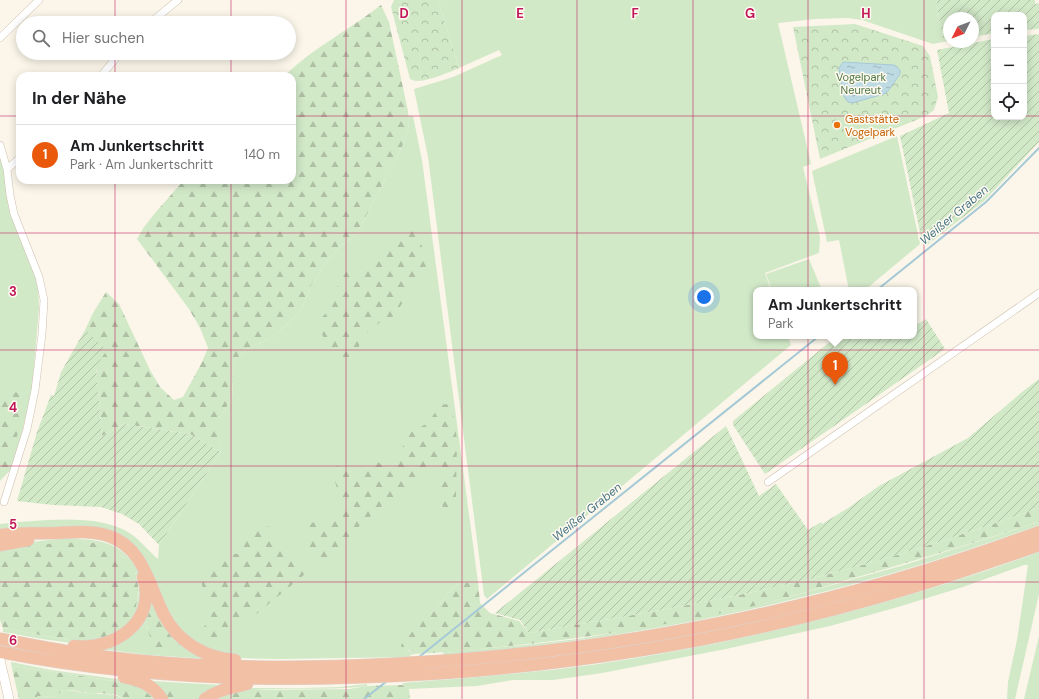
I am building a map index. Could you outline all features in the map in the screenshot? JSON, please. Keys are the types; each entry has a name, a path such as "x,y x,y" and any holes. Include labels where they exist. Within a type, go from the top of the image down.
{"highway":[{"path":"0,535 92,532 117,539 131,550 141,561 164,616 174,631 184,641 200,651 216,657 265,661 281,667"},
{"path":"0,639 100,656 220,666 281,667 406,664 483,658 568,649 651,636 799,605 881,584 956,561 1039,532"},
{"path":"0,545 36,539 81,537 104,539 128,552 137,564 144,582 146,597 142,614 132,627 115,640 101,645 81,647 40,642 24,644"},
{"path":"0,652 92,668 203,678 327,679 389,677 490,670 575,660 645,649 735,632 831,610 894,593 962,572 1039,545"},
{"path":"92,668 106,674 142,682 151,687 162,699"},
{"path":"205,699 218,691 230,687 245,685 266,679"}],"main road":[{"path":"0,660 9,699"}],"street":[{"path":"23,16 39,0"},
{"path":"159,16 178,0"},
{"path":"0,38 16,22"},
{"path":"104,72 114,60"},
{"path":"0,145 7,169 14,214 39,277 44,294 38,370 34,397 4,502"},
{"path":"7,169 16,161"},
{"path":"768,482 1039,293"}],"green space":[{"path":"394,0 438,0 459,68 427,80 415,81 410,79 391,7"},
{"path":"438,0 936,0 943,42 933,44 862,20 848,18 815,19 778,23 811,164 803,167 820,237 819,253 765,273 770,287 753,287 753,339 789,339 791,345 487,599 484,595 428,157 414,89 453,77 502,55 499,50 459,68"},
{"path":"936,0 1035,0 1035,4 1039,3 1039,29 1027,30 1027,12 991,12 991,34 979,36 979,12 943,12 943,42"},
{"path":"381,5 389,22 408,111 409,125 402,147 356,235 341,246 327,261 312,283 303,306 295,317 274,336 246,350 237,358 234,364 232,398 221,416 219,427 221,452 190,434 124,424 102,436 96,366 85,330 93,313 106,292 119,304 150,370 160,387 174,400 183,397 208,348 200,328 189,309 137,239 144,227 180,184 296,184 296,72 288,72 319,48"},
{"name":"Vogelpark Neureut","path":"855,24 923,46 930,56 938,97 934,110 926,116 820,159 793,27"},
{"path":"1039,34 1039,142 984,201 927,245 921,237 900,136 949,113 937,50 947,48 979,48 979,42 991,40 991,120 1027,120 1027,36"},
{"path":"408,116 413,116 422,160 478,582 460,583 451,589 440,604 407,638 405,649 415,654 410,655 410,657 279,659 239,658 217,654 179,631 124,540 0,532 0,524 49,520 85,520 118,527 131,534 158,559 159,545 221,452 218,427 221,416 232,398 234,364 237,358 246,350 274,336 295,317 303,306 312,283 327,261 341,246 356,235 402,147 409,125"},
{"path":"897,136 920,244 869,287 848,287 839,240 827,242 812,171"},
{"path":"0,157 38,285 39,308 32,389 13,467 0,481"},
{"path":"410,225 423,234 421,244 424,251 426,266 394,316 379,323 363,336 358,349 347,359 338,361 327,355 324,339 319,326 323,316 331,309 336,297 337,287 346,272 364,270 374,263 402,229"},
{"path":"809,259 821,287 771,287 766,274"},
{"path":"926,319 945,349 765,474 733,425 733,421 833,339 917,339 917,324"},
{"path":"85,330 107,350 96,366 102,436 124,424 190,434 221,452 159,545 139,524 122,514 101,507 53,505 17,501 37,432 51,395 54,396 61,372"},
{"path":"1039,379 1039,508 924,546 815,578 652,612 529,633 520,620 495,613 726,426 759,496 776,484 808,530 821,522 822,524 848,508 879,486 968,438"},
{"path":"6,390 26,395 11,464 6,474 0,480 0,408"},
{"path":"447,404 452,407 457,439 457,507 444,508 440,503 437,479 445,468 437,466 414,485 382,506 354,531 334,554 325,560 314,560 307,551 307,523 324,521 337,515 340,503 333,471 340,463 347,465 360,478 363,475 362,462 374,459 382,465 390,462 404,445 411,432 428,423 440,405"},
{"path":"1039,508 1039,522 967,545 792,596 736,610 656,626 536,643 415,654 401,646 402,643 426,617 440,604 451,589 460,583 478,582 480,603 490,613 519,621 529,633 652,612 815,578 901,554"},
{"path":"1039,522 1039,525 894,573 821,593 746,610 596,638 520,648 444,655 443,652 578,639 736,610 904,565"},
{"path":"260,526 271,527 278,547 303,560 308,565 305,574 249,620 219,640 208,641 201,631 211,617 212,613 203,595 202,583 211,568 223,557 229,553 238,554 242,552 245,540 249,533"},
{"path":"1039,537 1039,540 945,573 793,615 671,640 533,660 413,671 417,667 647,641"},
{"path":"59,539 87,539 106,543 122,551 129,558 138,571 141,579 143,595 133,621 79,644 3,632 3,628 79,642 130,622 137,603 139,588 137,577 130,563 112,549 90,542 0,553 0,549 31,542"},
{"path":"90,542 104,545 116,551 130,563 135,571 139,590 136,606 130,622 108,637 79,642 3,628 0,620 0,553 30,545"},
{"path":"1039,552 1039,594 1015,699 1007,699 1008,682 1017,640 1028,565 1024,565 963,587 830,626 726,649 602,673 553,680 513,680 477,686 409,689 402,685 403,683 525,673 598,664 710,645 766,633 877,604 985,571"},
{"path":"155,601 179,642 177,647 155,647 152,641 148,631 146,615 148,603"},
{"path":"145,613 147,629 179,642 209,659 149,655 100,649"},
{"path":"1039,636 1039,699 1024,699"},
{"path":"11,662 51,670 131,681 159,699 154,699 127,683 14,666 12,669"},
{"path":"14,666 127,683 140,687 154,699 124,699 117,695 101,693 93,694 64,690 53,697 37,696 37,699 19,699 12,669"},
{"path":"150,681 221,685 200,699 166,699"},
{"path":"367,684 367,686 350,688 264,689 230,693 248,688 340,687"},
{"path":"166,685 181,693 184,699 169,699 162,692 161,688"},
{"path":"402,685 409,689 410,699 215,699 230,693 249,690 349,689 367,686"},
{"path":"64,690 112,695 124,699 37,699 36,696 53,697"}],"water":[{"path":"843,62 894,65 900,70 900,74 888,91 884,94 852,103 848,102 843,95 839,68"}],"waterway":[{"name":"Weißer Graben","path":"881,287 986,202 1039,148"},
{"name":"Weißer Graben","path":"419,657 815,339"},
{"name":"Weißer Graben","path":"364,699 387,681"}],"place":[{"name":"Gaststätte Vogelpark","path":"837,125"},
{"name":"Am Junkertschritt","path":"835,385"}]}
